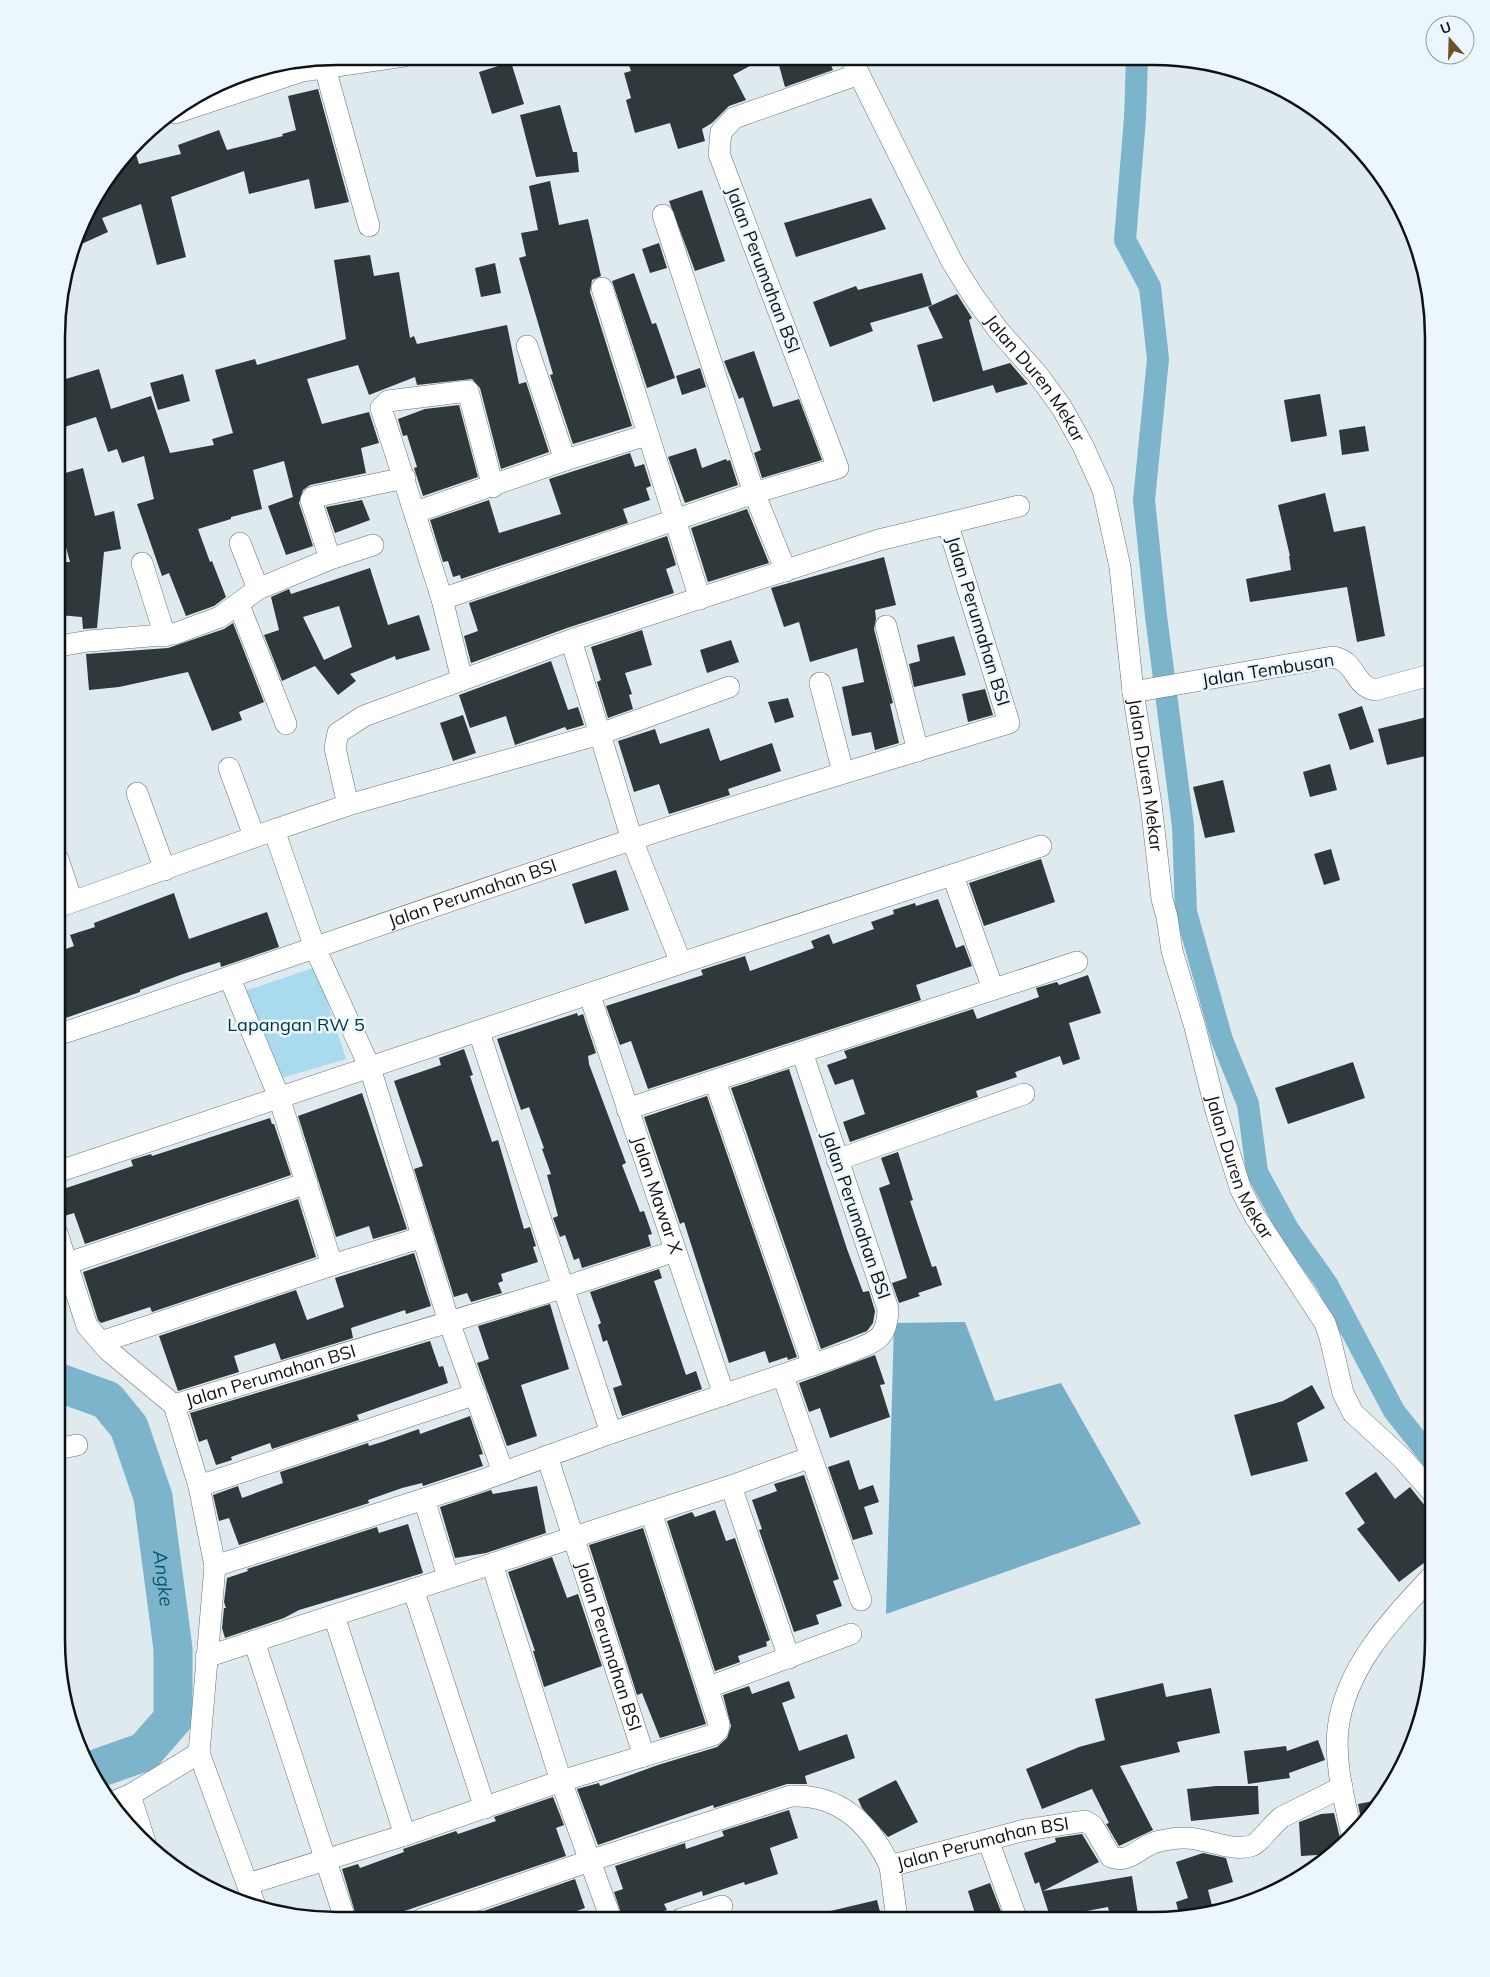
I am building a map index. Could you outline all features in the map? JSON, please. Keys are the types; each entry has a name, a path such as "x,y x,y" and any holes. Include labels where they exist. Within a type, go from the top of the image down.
{"street":[{"path":"308,67 324,68 344,65"},
{"name":"Jalan Perumahan BSI","path":"442,599 674,518 754,492 838,468 719,154 721,132 734,118 855,66"},
{"name":"Jalan Duren Mekar","path":"855,66 952,262 974,297 999,331 1038,375 1062,408 1089,458 1103,490 1120,567 1133,692 1151,804 1162,899 1167,917 1172,951 1195,1027 1216,1111 1241,1190 1254,1215 1324,1323 1330,1338 1343,1393 1353,1412 1402,1458 1425,1484"},
{"path":"193,106 296,68"},
{"path":"324,68 369,226"},
{"path":"664,215 754,492 786,571"},
{"path":"602,288 700,599"},
{"path":"527,346 565,460"},
{"path":"462,680 442,599 416,512 381,408 382,405 388,401 468,391 493,487"},
{"path":"416,512 493,487 565,460 647,435"},
{"path":"330,559 311,500 313,497 405,478"},
{"name":"Jalan Perumahan BSI","path":"348,805 335,748 338,733 364,716 571,640 879,540 1019,506"},
{"name":"Jalan Perumahan BSI","path":"65,1032 230,979 315,948 632,840 843,772 1009,723 948,524"},
{"path":"240,543 258,589"},
{"path":"65,645 89,641 165,636 199,626 239,605 258,589 330,559 373,545"},
{"path":"142,563 165,636"},
{"path":"239,605 286,724"},
{"path":"886,626 918,751"},
{"path":"571,640 632,840 681,963"},
{"name":"Jalan Tembusan","path":"1133,692 1332,657 1341,658 1349,663 1363,685 1369,689 1375,690 1425,676"},
{"path":"820,683 843,772"},
{"path":"65,904 348,805 600,734 729,687"},
{"path":"229,768 264,833 370,1068 449,1322 503,1472"},
{"path":"136,793 164,870"},
{"path":"65,1169 590,996 681,963 1041,846"},
{"path":"953,876 993,989"},
{"path":"628,1109 1077,962"},
{"path":"230,979 279,1098 332,1265"},
{"name":"Jalan Mawar X","path":"590,996 724,1395"},
{"path":"480,1032 565,1287 611,1433"},
{"name":"Jalan Perumahan BSI","path":"215,1566 503,1472 611,1433 783,1376 881,1338 888,1326 888,1309 802,1052"},
{"path":"715,1080 813,1365"},
{"path":"837,1160 1024,1094"},
{"path":"68,1263 307,1184"},
{"path":"101,1342 332,1265 423,1237"},
{"name":"Jalan Perumahan BSI","path":"253,1899 199,1753 215,1566 199,1486 174,1405 565,1287 675,1251"},
{"path":"65,1255 87,1326 101,1342 174,1405"},
{"path":"783,1376 861,1600"},
{"path":"199,1486 476,1394"},
{"name":"Jalan Perumahan BSI","path":"546,1456 644,1756"},
{"path":"206,1657 731,1486 811,1457"},
{"path":"731,1486 789,1658"},
{"path":"424,1499 448,1577"},
{"name":"Jalan Perumahan BSI","path":"248,1884 406,1835 561,1781 713,1735 718,1730 720,1724 651,1512"},
{"path":"492,1564 561,1781 608,1912"},
{"path":"1350,1827 1342,1787 1338,1729 1344,1701 1362,1662 1386,1627 1425,1583"},
{"path":"413,1589 485,1808"},
{"path":"334,1616 406,1835"},
{"path":"709,1687 851,1634"},
{"path":"254,1642 343,1912"},
{"path":"131,1818 120,1799 199,1753"},
{"name":"Jalan Perumahan BSI","path":"442,1912 589,1861 791,1796 809,1795 828,1800 844,1808 863,1825 890,1866 1025,1830 1085,1821 1093,1826 1111,1857 1120,1860 1128,1858 1155,1842 1183,1837 1244,1848 1254,1845 1273,1823 1282,1817 1342,1787"},
{"path":"988,1840 1014,1912"},
{"path":"890,1866 896,1912"},
{"path":"703,1912 722,1906"}],"green space":[{"name":"Lapangan RW 5","path":"316,967 346,1059 275,1080 245,991"}],"shaded area":[{"path":"965,1322 995,1401 1061,1383 1141,1524 886,1614 894,1323"}],"building":[{"path":"501,65 512,65 524,104 492,114 479,72"},
{"path":"629,65 752,65 733,75 746,100 729,106 712,123 702,129 705,141 678,149 670,123 635,133 626,100 631,98 624,73 631,71"},
{"path":"779,65 831,65 833,70 785,87"},
{"path":"318,89 349,202 315,209 309,179 249,194 244,171 171,197 186,257 157,265 141,204 102,218 108,232 81,244 101,201 121,171 136,154 139,164 181,154 178,145 219,130 227,150 283,136 282,134 296,130 288,96"},
{"path":"560,105 573,152 577,152 579,172 536,177 520,115"},
{"path":"550,181 559,225 588,219 601,276 592,280 590,292 632,426 573,444 550,375 553,374 519,258 526,256 521,233 538,230 529,186"},
{"path":"702,190 725,261 695,271 669,201"},
{"path":"871,198 886,229 796,257 784,223"},
{"path":"659,243 667,268 650,273 642,249"},
{"path":"370,255 374,276 399,272 410,338 414,336 417,344 507,325 519,384 526,382 549,452 501,469 480,388 472,379 417,385 415,377 369,395 358,365 307,379 322,424 369,412 379,443 361,448 366,473 310,485 303,490 299,503 313,546 286,555 268,506 293,497 284,461 253,470 262,509 231,517 231,519 198,529 226,597 214,606 186,616 169,573 162,576 137,504 154,499 144,456 122,463 117,449 108,452 96,417 65,427 65,379 99,369 111,409 151,396 170,453 214,445 212,439 233,433 215,370 255,359 257,365 346,339 334,260"},
{"path":"495,263 501,293 481,297 475,268"},
{"path":"634,273 652,324 656,323 675,378 647,388 612,281"},
{"path":"922,273 932,305 870,323 873,331 830,347 813,302 856,286 858,290"},
{"path":"957,294 972,318 969,320 983,371 1010,363 1028,384 996,393 993,385 933,402 917,345 943,338 928,307"},
{"path":"754,351 773,407 799,399 822,460 762,478 754,453 761,450 743,397 739,399 724,361"},
{"path":"700,368 706,387 682,395 676,376"},
{"path":"183,374 190,401 158,410 150,383"},
{"path":"1320,394 1327,436 1291,442 1284,400"},
{"path":"459,405 478,477 423,496 414,468 417,467 407,435 403,436 398,419 425,409"},
{"path":"1365,426 1369,451 1342,455 1339,430"},
{"path":"696,448 702,468 726,459 727,461 730,460 738,485 685,503 668,457"},
{"path":"630,453 635,467 644,464 651,486 646,488 650,500 623,509 628,523 461,579 460,575 453,577 448,561 443,562 430,520 489,500 499,533 561,514 549,479"},
{"path":"83,468 95,516 114,511 121,549 104,552 97,628 83,629 82,617 65,616 65,562 70,562 65,544 65,473"},
{"path":"1325,493 1334,532 1365,526 1385,636 1357,642 1347,587 1250,602 1246,579 1291,570 1290,556 1278,505"},
{"path":"362,500 370,520 335,533 326,507"},
{"path":"747,509 769,563 708,582 691,528"},
{"path":"667,536 676,565 666,569 674,593 567,628 471,663 464,636 478,631 469,603"},
{"path":"884,557 896,605 875,610 874,629 893,703 890,704 899,743 875,750 871,732 852,736 842,687 864,682 857,648 810,662 799,622 784,627 771,588"},
{"path":"370,568 388,625 419,615 430,650 396,660 395,656 350,674 356,681 338,695 315,666 282,681 264,635 279,630 271,597 289,589 291,594","holes":["339,606 352,647 324,660 303,617"]},
{"path":"233,623 264,702 239,712 242,720 212,731 188,672 119,687 89,690 86,654 168,648 224,629"},
{"path":"642,630 652,665 625,673 632,694 629,695 633,709 608,718 597,682 601,680 591,647"},
{"path":"954,636 966,675 914,687 909,664 920,661 917,645"},
{"path":"731,640 739,662 707,673 700,650"},
{"path":"551,661 568,710 578,707 584,725 567,730 565,727 515,745 506,716 470,728 459,695"},
{"path":"985,689 993,715 968,722 962,694"},
{"path":"788,698 794,717 775,723 768,702"},
{"path":"1362,706 1374,742 1350,750 1338,714"},
{"path":"463,715 476,753 453,761 440,723"},
{"path":"1425,717 1425,756 1387,765 1378,729"},
{"path":"709,728 720,761 772,743 781,771 728,789 730,795 669,814 659,784 634,792 618,741 655,729 660,744"},
{"path":"1330,764 1337,790 1310,797 1303,772"},
{"path":"1223,780 1235,832 1205,838 1193,787"},
{"path":"1331,849 1340,880 1324,885 1314,854"},
{"path":"1041,859 1055,902 984,926 969,883"},
{"path":"616,870 629,910 585,924 572,884"},
{"path":"174,893 189,939 267,912 279,947 221,967 220,962 183,974 140,990 140,992 65,1018 65,949 74,946 70,935 95,927 94,923"},
{"path":"938,899 956,948 964,945 972,966 916,985 921,1000 648,1089 631,1041 620,1045 606,1006 703,975 701,970 745,956 750,971 814,948 811,941 829,934 833,944 874,929 871,922 894,914 893,910 915,903 916,906"},
{"path":"1088,975 1101,1013 1069,1023 1080,1059 1063,1065 1060,1056 1015,1072 1017,1077 976,1091 978,1097 850,1142 843,1122 865,1114 853,1079 835,1085 827,1065 847,1058 844,1051 973,1009 977,1019 1039,997 1036,988 1057,982 1059,985"},
{"path":"577,1013 578,1016 583,1014 596,1053 588,1056 589,1064 626,1163 622,1165 640,1212 644,1211 652,1234 648,1235 651,1246 582,1268 579,1258 574,1260 565,1235 560,1237 553,1218 558,1216 547,1175 551,1174 542,1149 544,1148 529,1107 521,1110 497,1039"},
{"path":"464,1049 473,1075 470,1076 492,1142 498,1140 524,1229 530,1227 536,1246 533,1247 538,1262 501,1274 503,1281 498,1283 502,1293 471,1302 467,1293 454,1297 414,1169 423,1166 394,1081 441,1065 439,1058"},
{"path":"1353,1062 1365,1098 1288,1124 1275,1088"},
{"path":"789,1069 847,1249 863,1292 869,1291 875,1311 873,1323 867,1331 821,1349 731,1088"},
{"path":"362,1093 407,1229 373,1239 369,1226 336,1237 298,1116"},
{"path":"707,1096 797,1357 788,1360 787,1357 769,1363 765,1351 729,1363 684,1222 680,1224 644,1117"},
{"path":"270,1118 272,1124 274,1124 291,1175 85,1244 74,1213 65,1216 65,1188 133,1166 131,1160 151,1154 152,1156"},
{"path":"898,1152 913,1200 910,1201 932,1267 936,1266 942,1285 918,1293 920,1296 899,1303 892,1283 907,1278 879,1188 890,1184 881,1158"},
{"path":"298,1199 316,1257 152,1312 150,1307 101,1323 98,1320 83,1272"},
{"path":"414,1253 431,1306 406,1314 405,1310 351,1328 353,1338 281,1360 275,1343 234,1356 239,1372 178,1391 159,1336 296,1290 307,1320 344,1307 335,1278"},
{"path":"659,1269 662,1278 654,1281 686,1375 696,1371 702,1389 622,1416 613,1388 622,1385 607,1340 603,1342 598,1325 601,1323 590,1292"},
{"path":"550,1304 569,1369 521,1385 537,1436 507,1446 477,1363 489,1359 478,1326"},
{"path":"430,1341 439,1367 443,1366 448,1383 357,1415 359,1420 272,1449 270,1443 231,1457 232,1460 216,1465 207,1439 199,1442 190,1413"},
{"path":"875,1355 885,1384 880,1385 890,1417 830,1438 820,1408 809,1412 799,1383"},
{"path":"1312,1385 1325,1408 1297,1423 1308,1461 1251,1476 1234,1415 1283,1401"},
{"path":"470,1416 483,1454 479,1455 483,1466 423,1486 422,1483 402,1488 368,1500 369,1503 239,1545 229,1518 219,1521 213,1495 238,1486 242,1498 283,1483 280,1472 368,1443 369,1446 419,1429 420,1434"},
{"path":"849,1460 859,1490 873,1485 879,1502 864,1507 873,1534 853,1540 828,1467"},
{"path":"1376,1472 1395,1499 1410,1487 1425,1506 1425,1562 1399,1582 1357,1529 1365,1523 1345,1493"},
{"path":"804,1475 839,1579 833,1581 842,1606 816,1615 819,1624 794,1632 759,1530 762,1529 752,1500 777,1491 774,1484"},
{"path":"537,1486 546,1533 486,1553 455,1558 440,1507 491,1490 493,1494"},
{"path":"715,1510 726,1541 735,1538 770,1640 766,1642 767,1646 738,1656 740,1662 715,1671 667,1521 692,1512 695,1517"},
{"path":"408,1524 423,1573 299,1610 284,1618 225,1638 222,1628 224,1608 226,1608 224,1602 227,1578 248,1571 247,1569 377,1527 379,1533"},
{"path":"643,1528 706,1724 660,1738 642,1693 637,1695 589,1545"},
{"path":"552,1557 567,1598 578,1594 602,1666 544,1687 533,1651 535,1651 508,1572"},
{"path":"789,1681 795,1698 782,1703 799,1751 847,1734 855,1758 805,1776 807,1784 787,1784 714,1808 713,1805 598,1845 577,1789 599,1783 600,1786 658,1765 717,1747 727,1738 731,1726 723,1695 749,1686 752,1694"},
{"path":"1163,1683 1166,1697 1211,1688 1220,1733 1177,1742 1180,1752 1120,1766 1153,1830 1119,1846 1106,1824 1109,1823 1092,1789 1042,1809 1026,1769 1079,1747 1105,1740 1095,1699"},
{"path":"1318,1740 1325,1760 1289,1773 1290,1778 1248,1784 1244,1751 1286,1746 1287,1751"},
{"path":"896,1780 918,1822 888,1837 862,1808 858,1799"},
{"path":"1216,1786 1258,1786 1259,1814 1191,1821 1187,1789"},
{"path":"553,1797 564,1825 556,1828 566,1856 402,1912 355,1912 342,1869 358,1864 360,1868 404,1852 403,1849 456,1831 458,1834 496,1821 494,1817"},
{"path":"1372,1801 1360,1816 1358,1804"},
{"path":"789,1810 798,1838 770,1848 778,1874 745,1885 744,1882 703,1896 702,1891 664,1904 667,1910 661,1912 621,1912 614,1892 623,1889 615,1866 685,1843 686,1849 724,1836 722,1831"},
{"path":"1334,1813 1340,1837 1320,1855 1301,1856 1299,1822 1321,1814"},
{"path":"1082,1834 1099,1862 1043,1891 1132,1876 1138,1912 1109,1912 1108,1907 1081,1912 1048,1912 1039,1882 1035,1884 1024,1853 1056,1842 1055,1838"},
{"path":"1203,1853 1226,1858 1233,1882 1208,1890 1212,1906 1178,1911 1176,1902 1188,1898 1176,1862"},
{"path":"575,1879 585,1908 574,1912 481,1912"},
{"path":"990,1883 1001,1912 975,1912 968,1891"},
{"path":"877,1900 880,1912 826,1912"}],"waterway":[{"path":"1137,65 1135,118 1125,240 1150,287 1158,359 1144,500 1156,616 1183,826 1186,912 1222,1040 1248,1104 1257,1172 1288,1229 1327,1284 1394,1411 1425,1450"},
{"name":"Angke","path":"65,1385 107,1400 129,1427 153,1497 173,1649 173,1719 144,1752 97,1768"}]}
